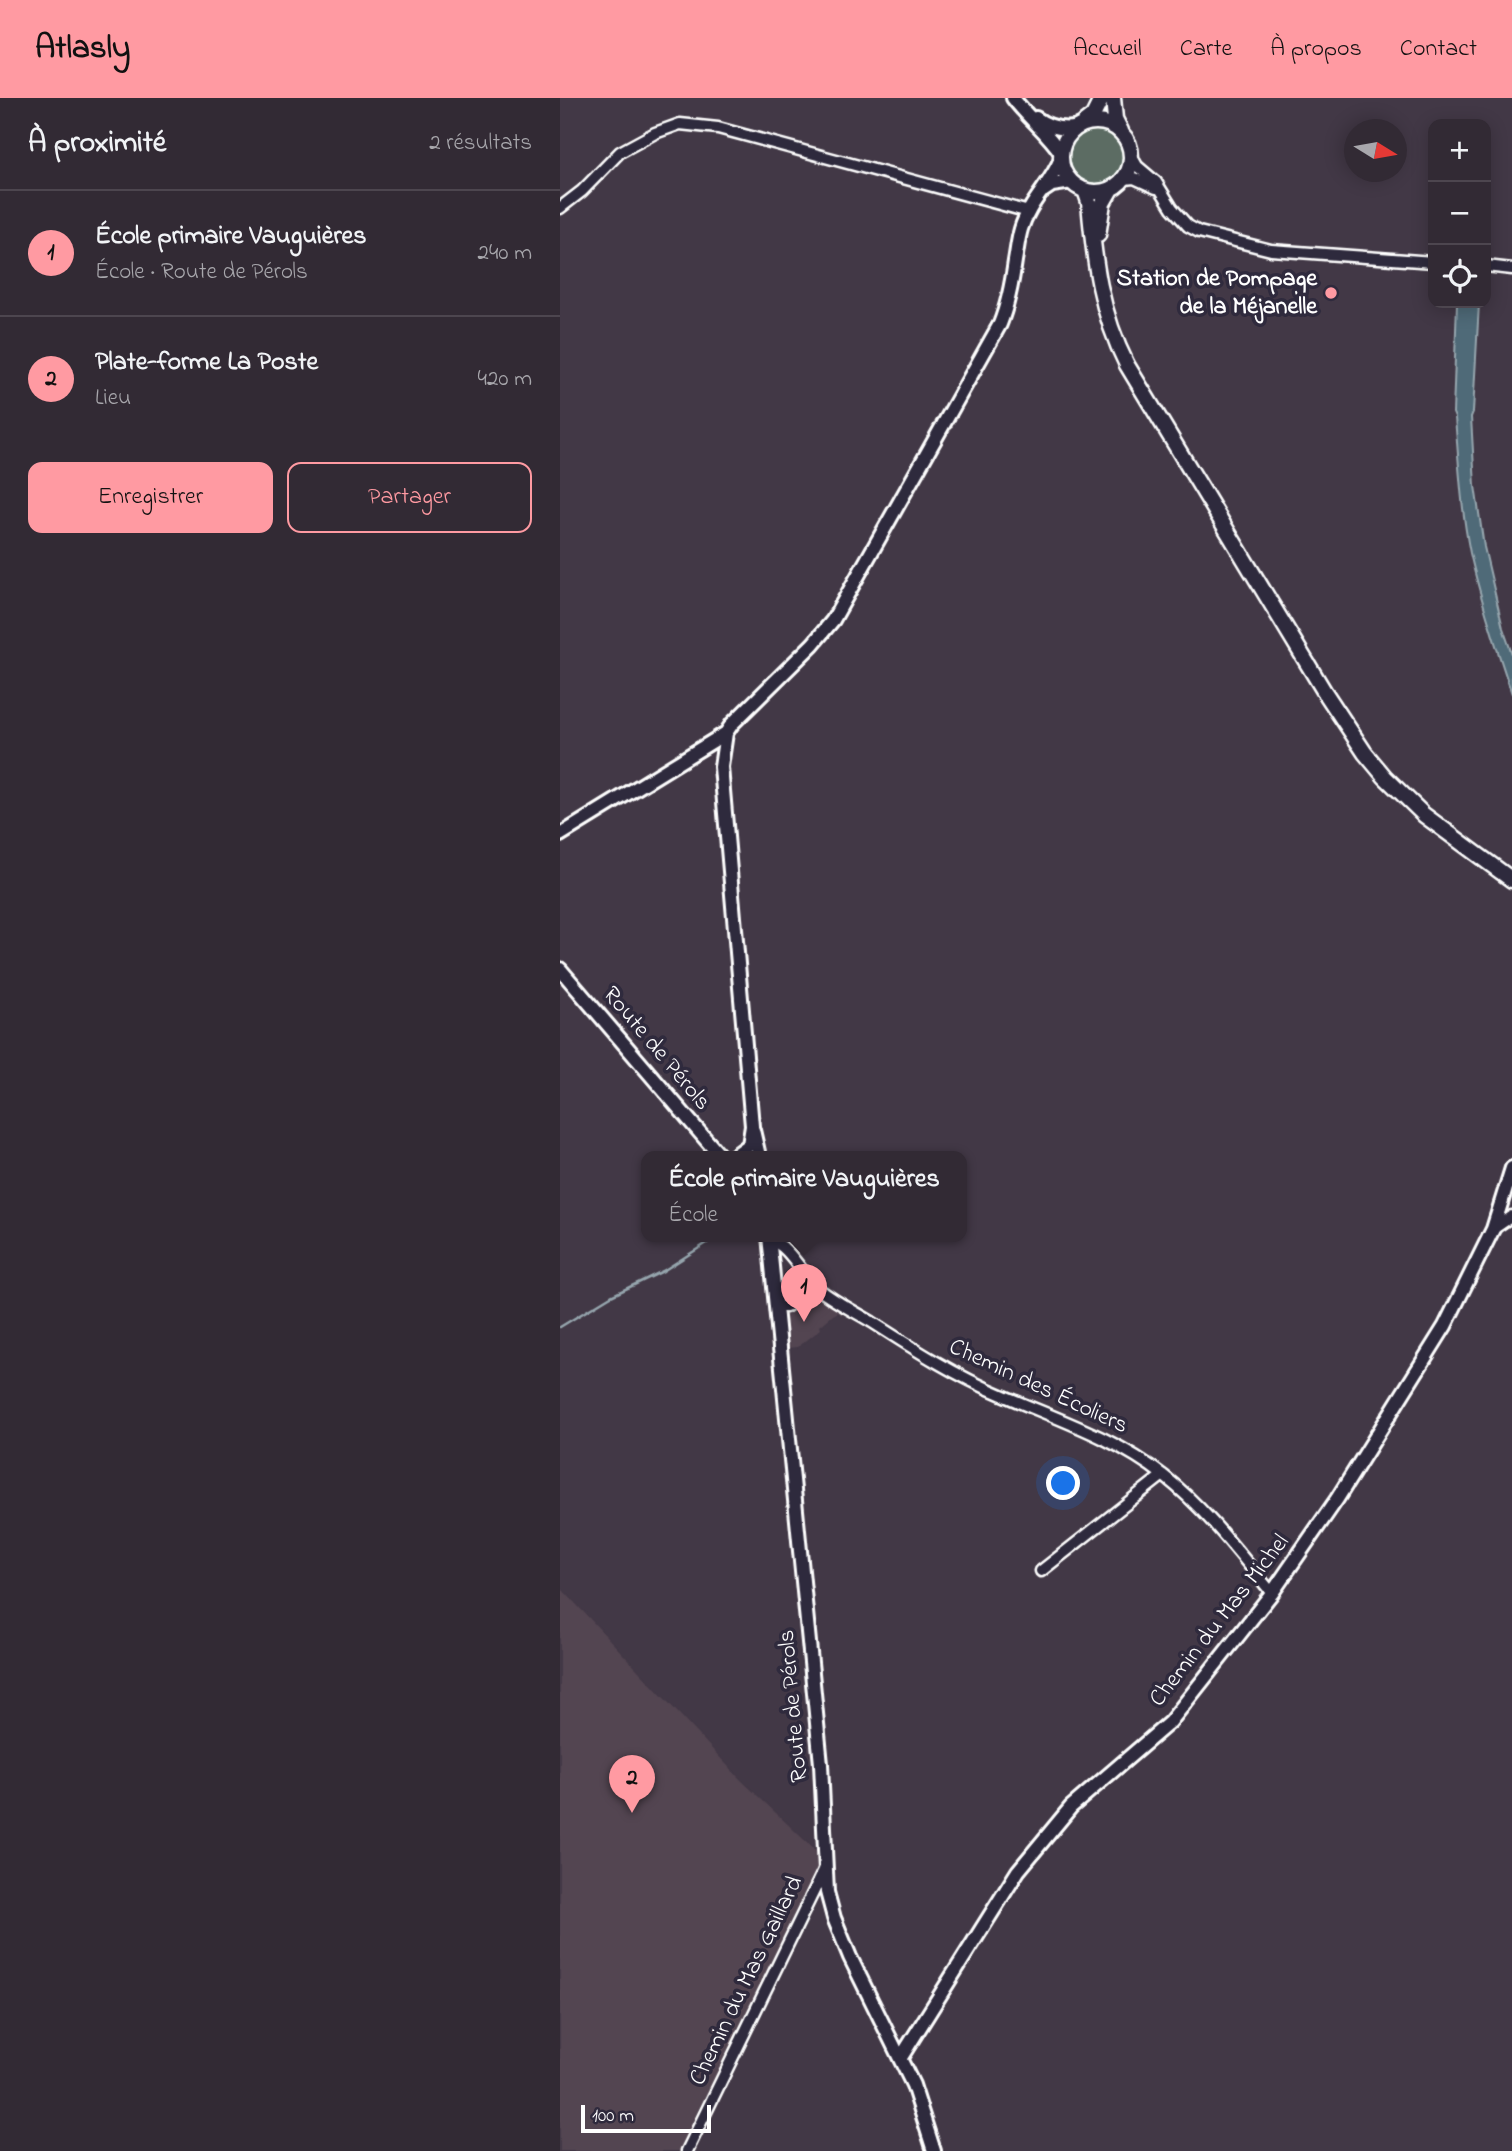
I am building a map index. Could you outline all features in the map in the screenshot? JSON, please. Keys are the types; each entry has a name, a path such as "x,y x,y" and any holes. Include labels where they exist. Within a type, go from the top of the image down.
{"main road":[{"path":"1102,98 1093,116 1079,126 1063,144 1062,167 1089,202 1099,287 1105,314 1113,338 1127,365 1331,702 1365,753 1403,796 1424,815 1512,880"},
{"path":"1096,258 1103,202 1111,189 1124,178 1132,157 1127,138 1115,119 1113,98"},
{"path":"1079,126 1104,122 1121,131"},
{"path":"1078,186 1094,192 1111,189"}],"street":[{"path":"1015,100 1049,126 1062,130 1079,126"},
{"path":"560,835 726,733 833,620 1000,324 1012,283 1021,229 1028,212 1056,171 1061,156 1050,137 1032,122 1015,100"},
{"path":"560,208 582,191 620,152 680,124 718,128 1028,212"},
{"path":"1132,157 1137,166 1156,182 1188,226 1199,232 1271,250 1428,262"},
{"path":"1124,178 1142,180 1164,195"},
{"path":"1040,193 1052,185 1078,186"},
{"path":"1491,267 1512,269"},
{"path":"726,733 721,767 752,1126 758,1151"},
{"name":"Route de Pérols","path":"560,969 716,1151"},
{"path":"740,1151 748,1145 752,1126"},
{"name":"Chemin du Mas Michel","path":"900,2059 1018,1871 1071,1807 1170,1722 1272,1593 1337,1499 1445,1326 1493,1229 1512,1168"},
{"path":"1493,1229 1512,1216"},
{"name":"Route de Pérols","path":"769,1242 821,1764 827,1892 850,1957 913,2085 934,2151"},
{"name":"Chemin des Écoliers","path":"776,1242 815,1286 956,1374 1062,1419 1127,1451 1163,1475 1200,1507 1272,1593"},
{"path":"777,1307 786,1307 815,1286"},
{"path":"1041,1571 1163,1475"},
{"name":"Chemin du Mas Gaillard","path":"687,2151 825,1867"}],"shaded area":[{"path":"816,1292 845,1312 833,1315 820,1326 821,1329 798,1347 786,1348 782,1316"},
{"path":"560,1587 741,1780 818,1853 825,1867 697,2112 680,2151 560,2151"}],"green space":[{"path":"1097,128 1108,130 1117,136 1123,145 1123,167 1117,176 1108,182 1097,184 1086,182 1077,176 1071,167 1069,156 1071,145 1077,136 1086,130"}],"water":[{"path":"1457,308 1479,308 1471,417 1475,486 1484,547 1503,628 1512,654 1512,694 1470,553 1453,413"}],"waterway":[{"path":"560,1327 611,1296 663,1271 709,1242"}],"place":[{"name":"Station de Pompage de la Méjanelle","path":"1331,293"},
{"name":"École primaire Vauguières","path":"804,1322"},
{"name":"Plate-forme La Poste","path":"632,1813"}]}
